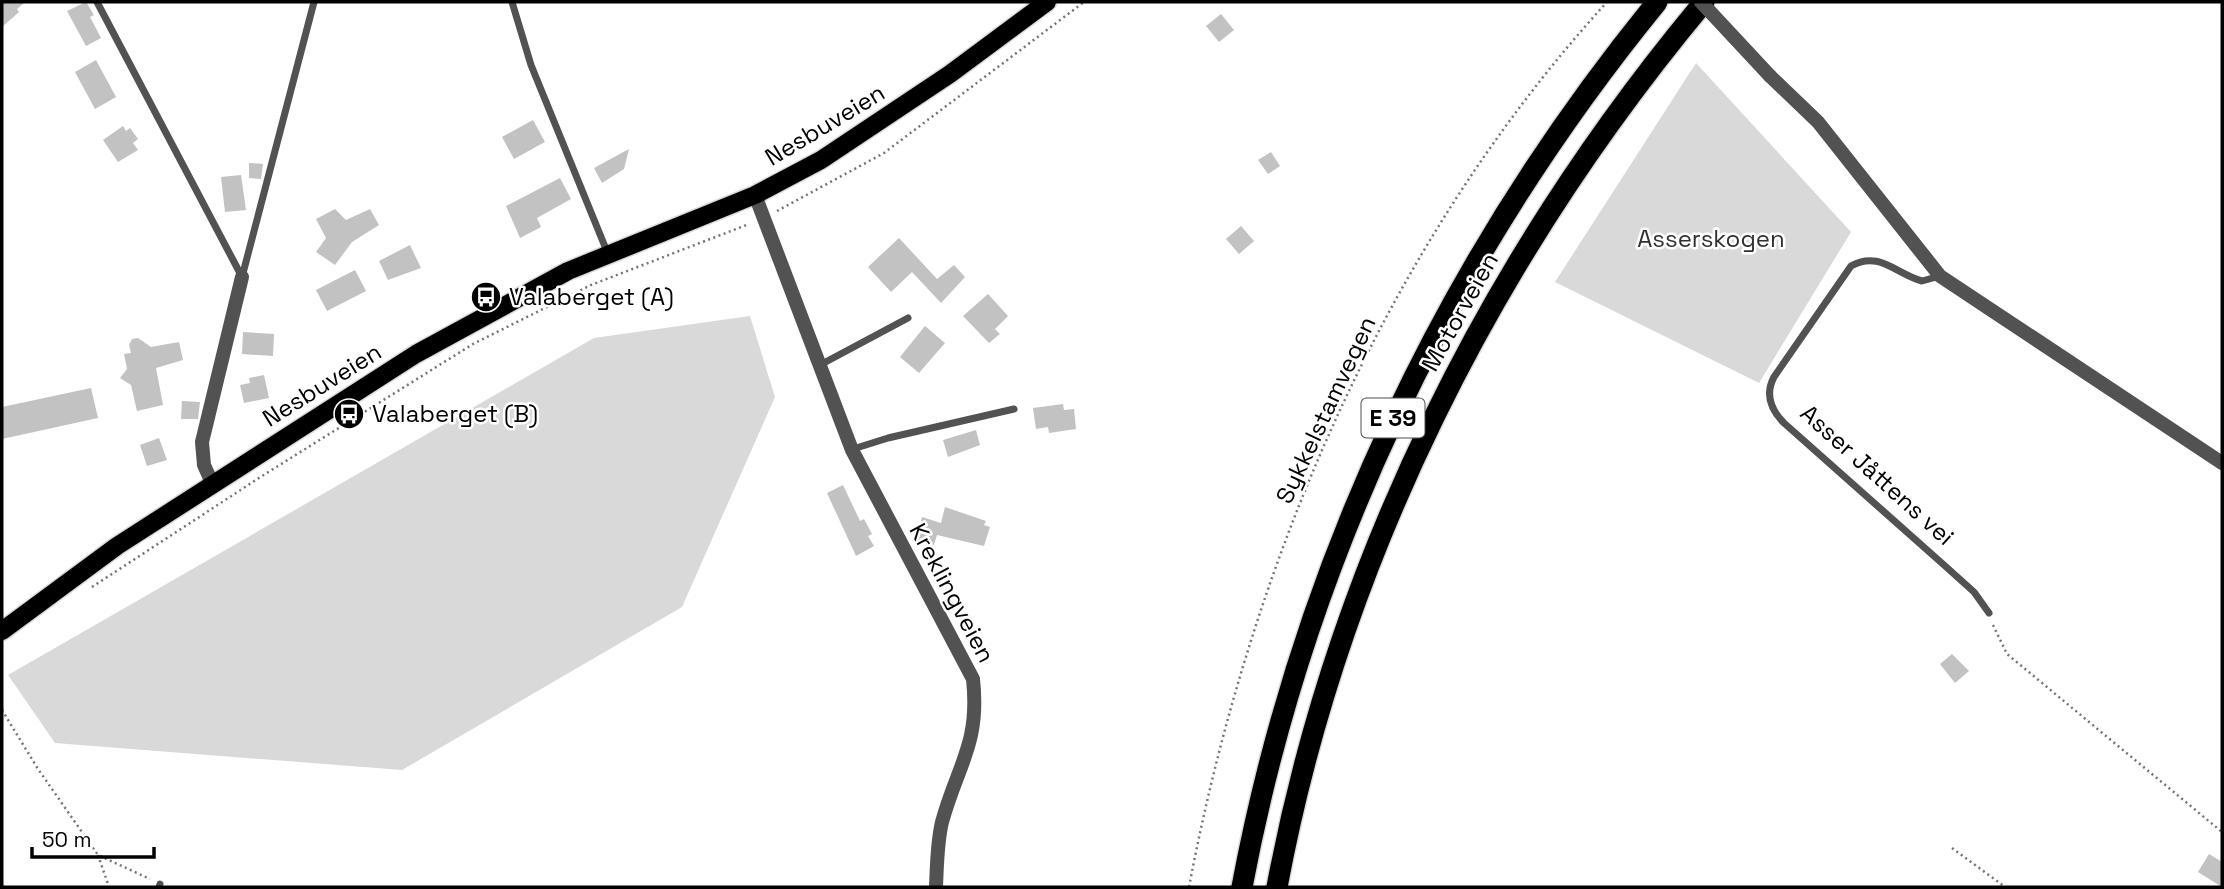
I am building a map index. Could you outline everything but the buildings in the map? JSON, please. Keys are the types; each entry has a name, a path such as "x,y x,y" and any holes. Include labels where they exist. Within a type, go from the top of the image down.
{"highway":[{"name":"Motorveien","path":"1242,887 1270,758 1304,645 1344,533 1390,425 1443,319 1502,218 1591,88 1657,2"},
{"name":"Motorveien","path":"1277,887 1304,767 1337,656 1378,543 1432,422 1506,281 1564,188 1641,79 1702,2"}],"main road":[{"name":"Nesbuveien","path":"2,631 70,578 212,483 474,320 608,254 755,195 862,134 1046,2"}],"street":[{"path":"1702,2 1770,76 1818,122 1940,276 2222,463"},
{"name":"Kreklingveien","path":"755,195 852,450 973,679 975,716 972,741 943,819 936,887"},
{"path":"212,483 204,465 202,442 242,277"}],"lane":[{"path":"97,2 242,277"},
{"path":"242,277 314,2"},
{"path":"512,2 531,65 608,254"},
{"name":"Asser Jåttens vei","path":"1940,276 1922,281 1914,279 1875,259 1862,260 1851,266 1774,377 1769,390 1770,401 1784,423 1974,592 1989,613"},
{"path":"820,365 908,318"},
{"path":"852,450 888,438 1014,409"}],"path":[{"path":"84,593 262,476 474,344 591,285 765,218 884,153 1084,2"},
{"name":"Sykkelstamvegen","path":"1189,887 1213,777 1249,647 1299,508 1354,384 1419,259 1474,170 1529,93 1607,2"},
{"path":"1989,613 2007,654 2222,832"},
{"path":"2,710 38,769 98,855 109,887"},
{"path":"1952,848 2005,887"},
{"path":"98,855 159,886"}],"green space":[{"name":"Asserskogen","path":"1696,63 1851,232 1759,383 1555,282"},
{"path":"750,316 775,397 682,607 402,770 55,743 8,675 594,338"}],"place":[{"name":"Valaberget (A)","path":"486,297"},
{"name":"Valaberget (B)","path":"349,414"}]}
